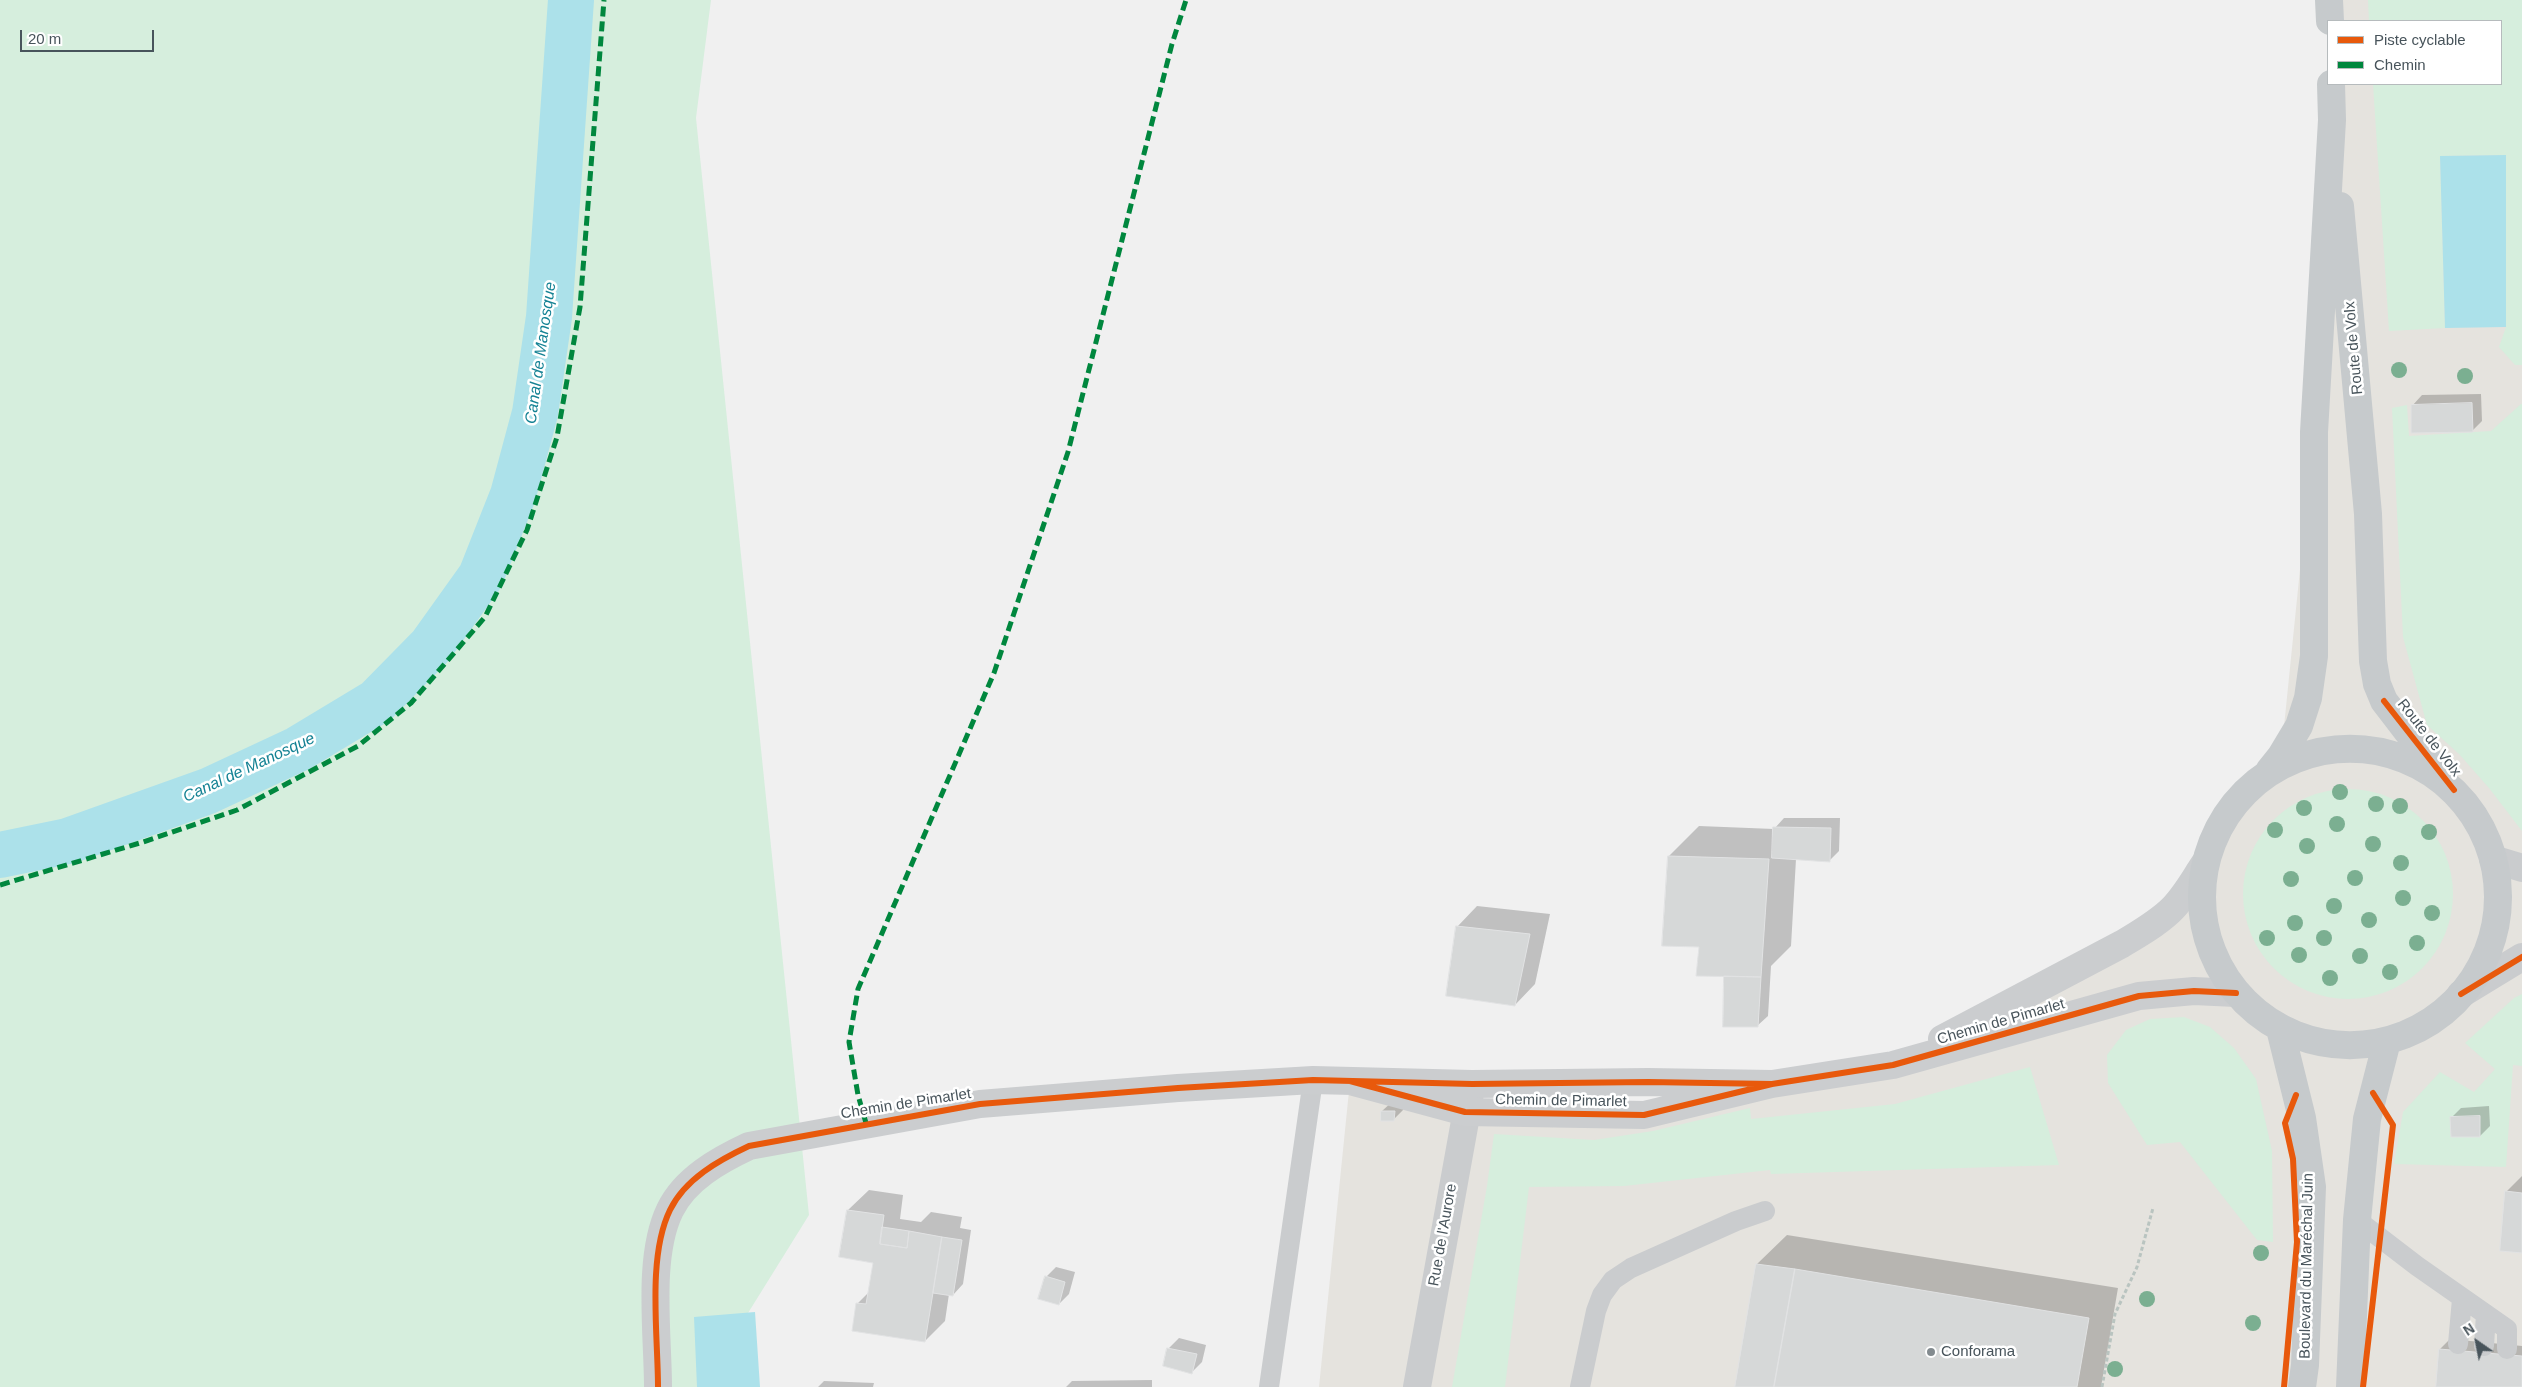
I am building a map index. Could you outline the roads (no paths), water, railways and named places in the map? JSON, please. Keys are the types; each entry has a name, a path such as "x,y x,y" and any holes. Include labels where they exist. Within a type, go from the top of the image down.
{"main road":[{"path":"2329,0 2330,20"},
{"name":"Route de Volx","path":"2331,85 2332,120 2356,361 2368,514 2373,661 2377,684 2384,701 2478,822 2493,859 2498,907 2497,930 2489,952 2461,994 2424,1025 2387,1041 2345,1046 2312,1041 2280,1029 2257,1013 2236,993 2212,953 2201,909 2205,863 2215,837 2227,814 2242,795 2265,776 2282,756 2299,726 2308,698 2314,656 2314,432 2332,120"},
{"path":"2265,776 2301,757 2341,749 2382,752 2420,767 2454,790"},
{"name":"Boulevard du Maréchal Juin","path":"2280,1029 2302,1118 2312,1188 2306,1380"},
{"path":"2350,1387 2357,1220 2367,1119 2387,1041"}],"street":[{"path":"2493,859 2522,868"},
{"name":"Chemin de Pimarlet","path":"1893,1065 2129,940 2170,911 2182,898 2205,863"},
{"path":"2461,994 2522,957"},
{"name":"Chemin de Pimarlet","path":"1350,1081 1465,1112 1644,1115 1772,1084 1893,1065 2139,996 2194,991 2236,993"},
{"name":"Chemin de Pimarlet","path":"658,1387 657,1273 659,1240 671,1208 692,1181 720,1159 748,1146 980,1104 1314,1080 1472,1084 1648,1082 1772,1084"},
{"path":"1465,1112 1482,1100 1493,1097 1631,1095 1648,1082"},
{"name":"Rue de l'Aurore","path":"1417,1387 1465,1112 1472,1084"}],"lane":[{"path":"1269,1387 1314,1080"},
{"path":"1580,1387 1596,1311 1602,1295 1613,1280 1640,1264 1736,1221 1765,1211"},
{"path":"2357,1220 2462,1299 2486,1314 2512,1339"},
{"path":"2458,1344 2462,1299"},
{"path":"2484,1346 2486,1314"}],"water":[{"path":"2506,155 2506,327 2445,328 2440,156"},
{"path":"755,1312 760,1387 697,1387 694,1317"}],"waterway":[{"name":"Canal de Manosque","path":"0,855 68,841 208,791 298,749 376,702 431,646 481,576 513,495 535,413 549,317 571,0"}],"place":[{"name":"Conforama","path":"1931,1352"}]}
